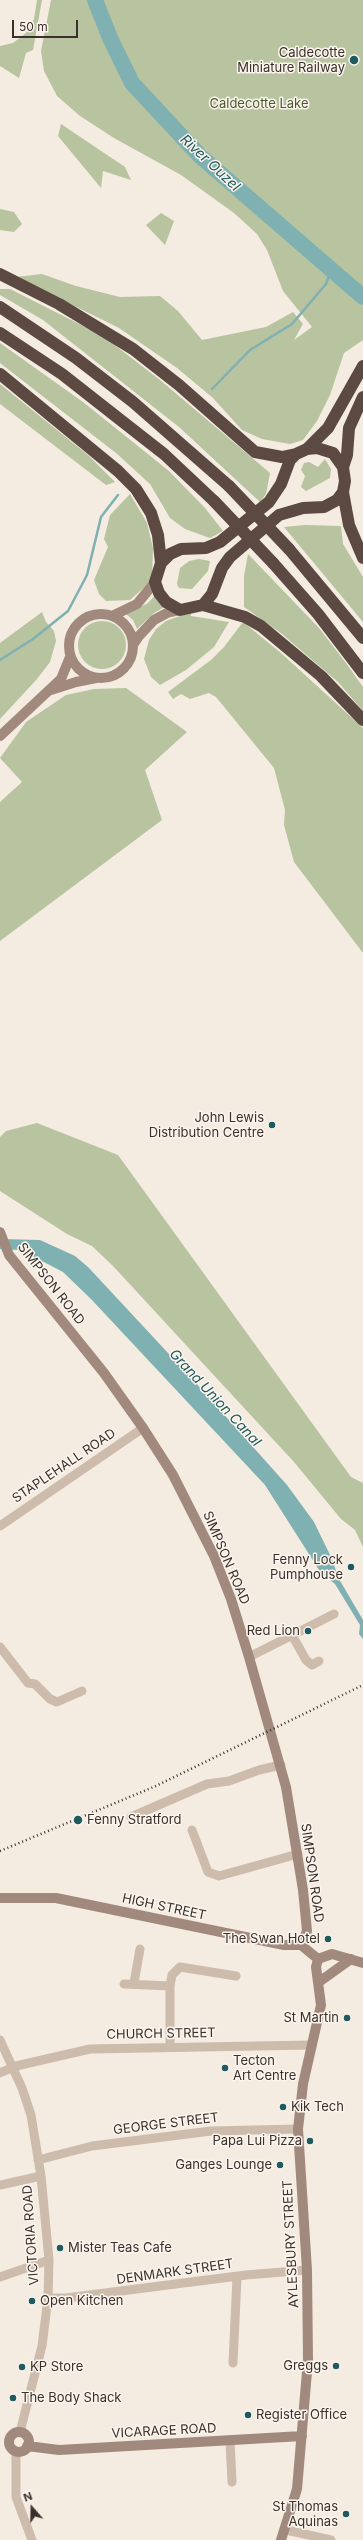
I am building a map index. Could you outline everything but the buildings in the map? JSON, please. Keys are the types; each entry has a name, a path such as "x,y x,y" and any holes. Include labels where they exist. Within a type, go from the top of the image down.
{"highway":[{"path":"0,274 59,304 133,349 179,385 255,452 270,456 296,454 308,449 325,449 332,453 343,467"},
{"path":"0,306 76,358 133,402 229,486 290,549 363,638"},
{"path":"0,333 62,374 164,454 214,501 272,563 318,614 363,673"},
{"path":"308,449 328,428 363,366"},
{"path":"0,374 118,471 136,490 153,520 158,535 160,563 155,582 159,593 166,602 180,610 203,605 224,610 245,617 261,626 321,676 363,720"},
{"path":"363,397 349,428 347,455 343,467 345,481 343,492 349,525 363,558"},
{"path":"160,563 170,554 181,549 206,548 220,542 269,502 281,484 290,460 296,454"},
{"path":"203,605 212,594 222,568 230,557 279,515 290,511 330,505 343,492"}],"street":[{"path":"0,736 17,717 50,691 61,679 70,657 70,639 78,623 94,615 112,616 137,604 155,582"},
{"path":"133,645 142,632 154,620 166,613 180,610"},
{"path":"50,691 76,682 111,677 124,669 132,655 133,645 127,627 112,616"},
{"path":"70,657 80,671 96,678"},
{"name":"SIMPSON ROAD","path":"0,1232 10,1255 104,1373 143,1428 173,1475 205,1538 231,1599 281,1765 298,1854 307,1931 301,1945"},
{"name":"STAPLEHALL ROAD","path":"0,1526 143,1428"},
{"path":"249,1657 334,1614"},
{"path":"292,1635 306,1660 312,1665 319,1661"},
{"path":"0,1647 28,1683 35,1684 50,1699 57,1702 82,1691"},
{"path":"131,1818 207,1784 229,1781 259,1770 281,1765"},
{"path":"192,1830 208,1872 218,1876 298,1854"},
{"name":"HIGH STREET","path":"0,1898 56,1898 284,1945 301,1945"},
{"path":"301,1945 318,1958 332,1954 363,1962"},
{"path":"134,1983 140,1949"},
{"name":"AYLESBURY STREET","path":"282,2540 297,2489 308,2360 307,2270 298,2129 303,2084 321,1999 316,1967 318,1958"},
{"path":"319,1982 351,1959"},
{"path":"170,2046 170,1986 172,1975 180,1968 236,1976"},
{"path":"124,1984 134,1983 170,1986"},
{"name":"VICTORIA ROAD","path":"0,2040 31,2114 41,2176 49,2260 48,2298 42,2346 20,2432"},
{"name":"CHURCH STREET","path":"0,2073 13,2068 90,2049 170,2046 312,2045"},
{"name":"GEORGE STREET","path":"38,2160 92,2146 211,2131 298,2129"},
{"path":"0,2185 41,2176"},
{"path":"0,2277 49,2260"},
{"name":"DENMARK STREET","path":"48,2298 66,2298 307,2270"},
{"path":"233,2363 237,2277"},
{"path":"9,2447 22,2451 27,2446 27,2436 20,2432 11,2436 9,2447 16,2497 32,2540"},
{"name":"VICARAGE ROAD","path":"27,2446 59,2450 302,2436"},
{"path":"230,2441 232,2482"},
{"path":"286,2530 331,2540"}],"green space":[{"path":"37,0 42,0 33,50 26,53 19,78 0,66 0,46 13,43 26,33 34,19"},
{"name":"Caldecotte Lake","path":"51,0 363,0 363,340 344,353 330,395 317,421 303,440 290,444 262,439 242,430 213,398 177,368 119,328 16,277 42,274 76,286 120,297 160,296 178,311 202,340 266,327 293,312 303,324 294,340 312,327 283,291 267,250 257,234 234,213 181,175 114,138 80,116 57,96 44,71 41,51"},
{"path":"61,124 125,167 131,180 103,171 101,188 58,136"},
{"path":"0,209 14,212 22,224 14,232 0,230"},
{"path":"161,213 174,221 165,245 146,225"},
{"path":"0,289 10,289 103,336 160,380 270,473 266,494 260,502 179,427 43,320 0,295"},
{"path":"0,343 83,402 169,471 205,508 223,531 210,538 185,529 170,518 150,484 116,453 0,363"},
{"path":"0,384 88,455 115,482 106,485 0,404"},
{"path":"325,459 331,469 330,478 306,491 301,487 305,476 301,470 304,463 309,462 318,467"},
{"path":"130,494 147,523 153,548 152,580 130,600 106,601 99,594 94,580 108,547 104,539 110,515"},
{"path":"305,525 341,526 343,544 363,577 363,622 284,527"},
{"path":"248,554 319,628 346,663 363,687 363,711 338,682 282,634 244,607 244,576"},
{"path":"199,559 210,561 208,571 192,589 179,588 177,584 180,568 189,561"},
{"path":"157,593 168,605 154,613 137,629 133,620 126,614 148,603"},
{"path":"42,612 46,622 54,631 56,641 50,662 37,679 0,719 0,643"},
{"path":"191,612 191,616 229,622 214,647 186,670 160,685 151,677 144,659 149,640 156,629 166,621"},
{"path":"97,621 107,621 119,628 126,640 126,650 119,662 107,669 97,669 89,665 82,658 78,650 78,640 82,632 89,625"},
{"path":"243,622 281,653 363,728 363,953 294,862 284,825 285,810 274,768 216,697 209,693 190,699 181,694 173,699 168,692 211,660 224,647"},
{"path":"126,688 187,732 145,770 162,820 0,941 0,802 22,782 0,758 26,722 66,695 94,689"},
{"path":"37,1123 118,1155 351,1477 363,1483 363,1547 355,1530 341,1519 294,1462 113,1266 92,1246 67,1234 0,1191 0,1137 6,1131"}],"water":[{"path":"0,1239 40,1240 75,1256 88,1267 195,1382 287,1485 314,1522 331,1557 339,1579 363,1620 363,1639 359,1634 360,1625 335,1584 321,1573 265,1485 91,1299 63,1272 21,1250 0,1249"}],"waterway":[{"name":"River Ouzel","path":"95,0 110,38 132,83 200,156 363,297"},
{"path":"212,389 250,350 292,324 326,284 331,270"},
{"path":"0,660 33,639 68,611 87,575 101,517 118,495"}],"railway":[{"path":"0,1851 156,1786 363,1685"}],"place":[{"name":"Caldecotte Miniature Railway","path":"354,60"},
{"name":"John Lewis Distribution Centre","path":"272,1125"},
{"name":"Fenny Lock Pumphouse","path":"351,1567"},
{"name":"Red Lion","path":"308,1631"},
{"name":"Fenny Stratford","path":"78,1820"},
{"name":"The Swan Hotel","path":"328,1939"},
{"name":"St Martin","path":"347,2018"},
{"name":"Tecton Art Centre","path":"225,2068"},
{"name":"Kik Tech","path":"283,2107"},
{"name":"Papa Lui Pizza","path":"310,2141"},
{"name":"Ganges Lounge","path":"280,2165"},
{"name":"Mister Teas Cafe","path":"60,2248"},
{"name":"Open Kitchen","path":"32,2301"},
{"name":"Greggs","path":"336,2366"},
{"name":"KP Store","path":"22,2367"},
{"name":"The Body Shack","path":"13,2398"},
{"name":"Register Office","path":"248,2415"},
{"name":"St Thomas Aquinas","path":"346,2514"}],"water label":[{"name":"Grand Union Canal","path":"215,1398"}]}
